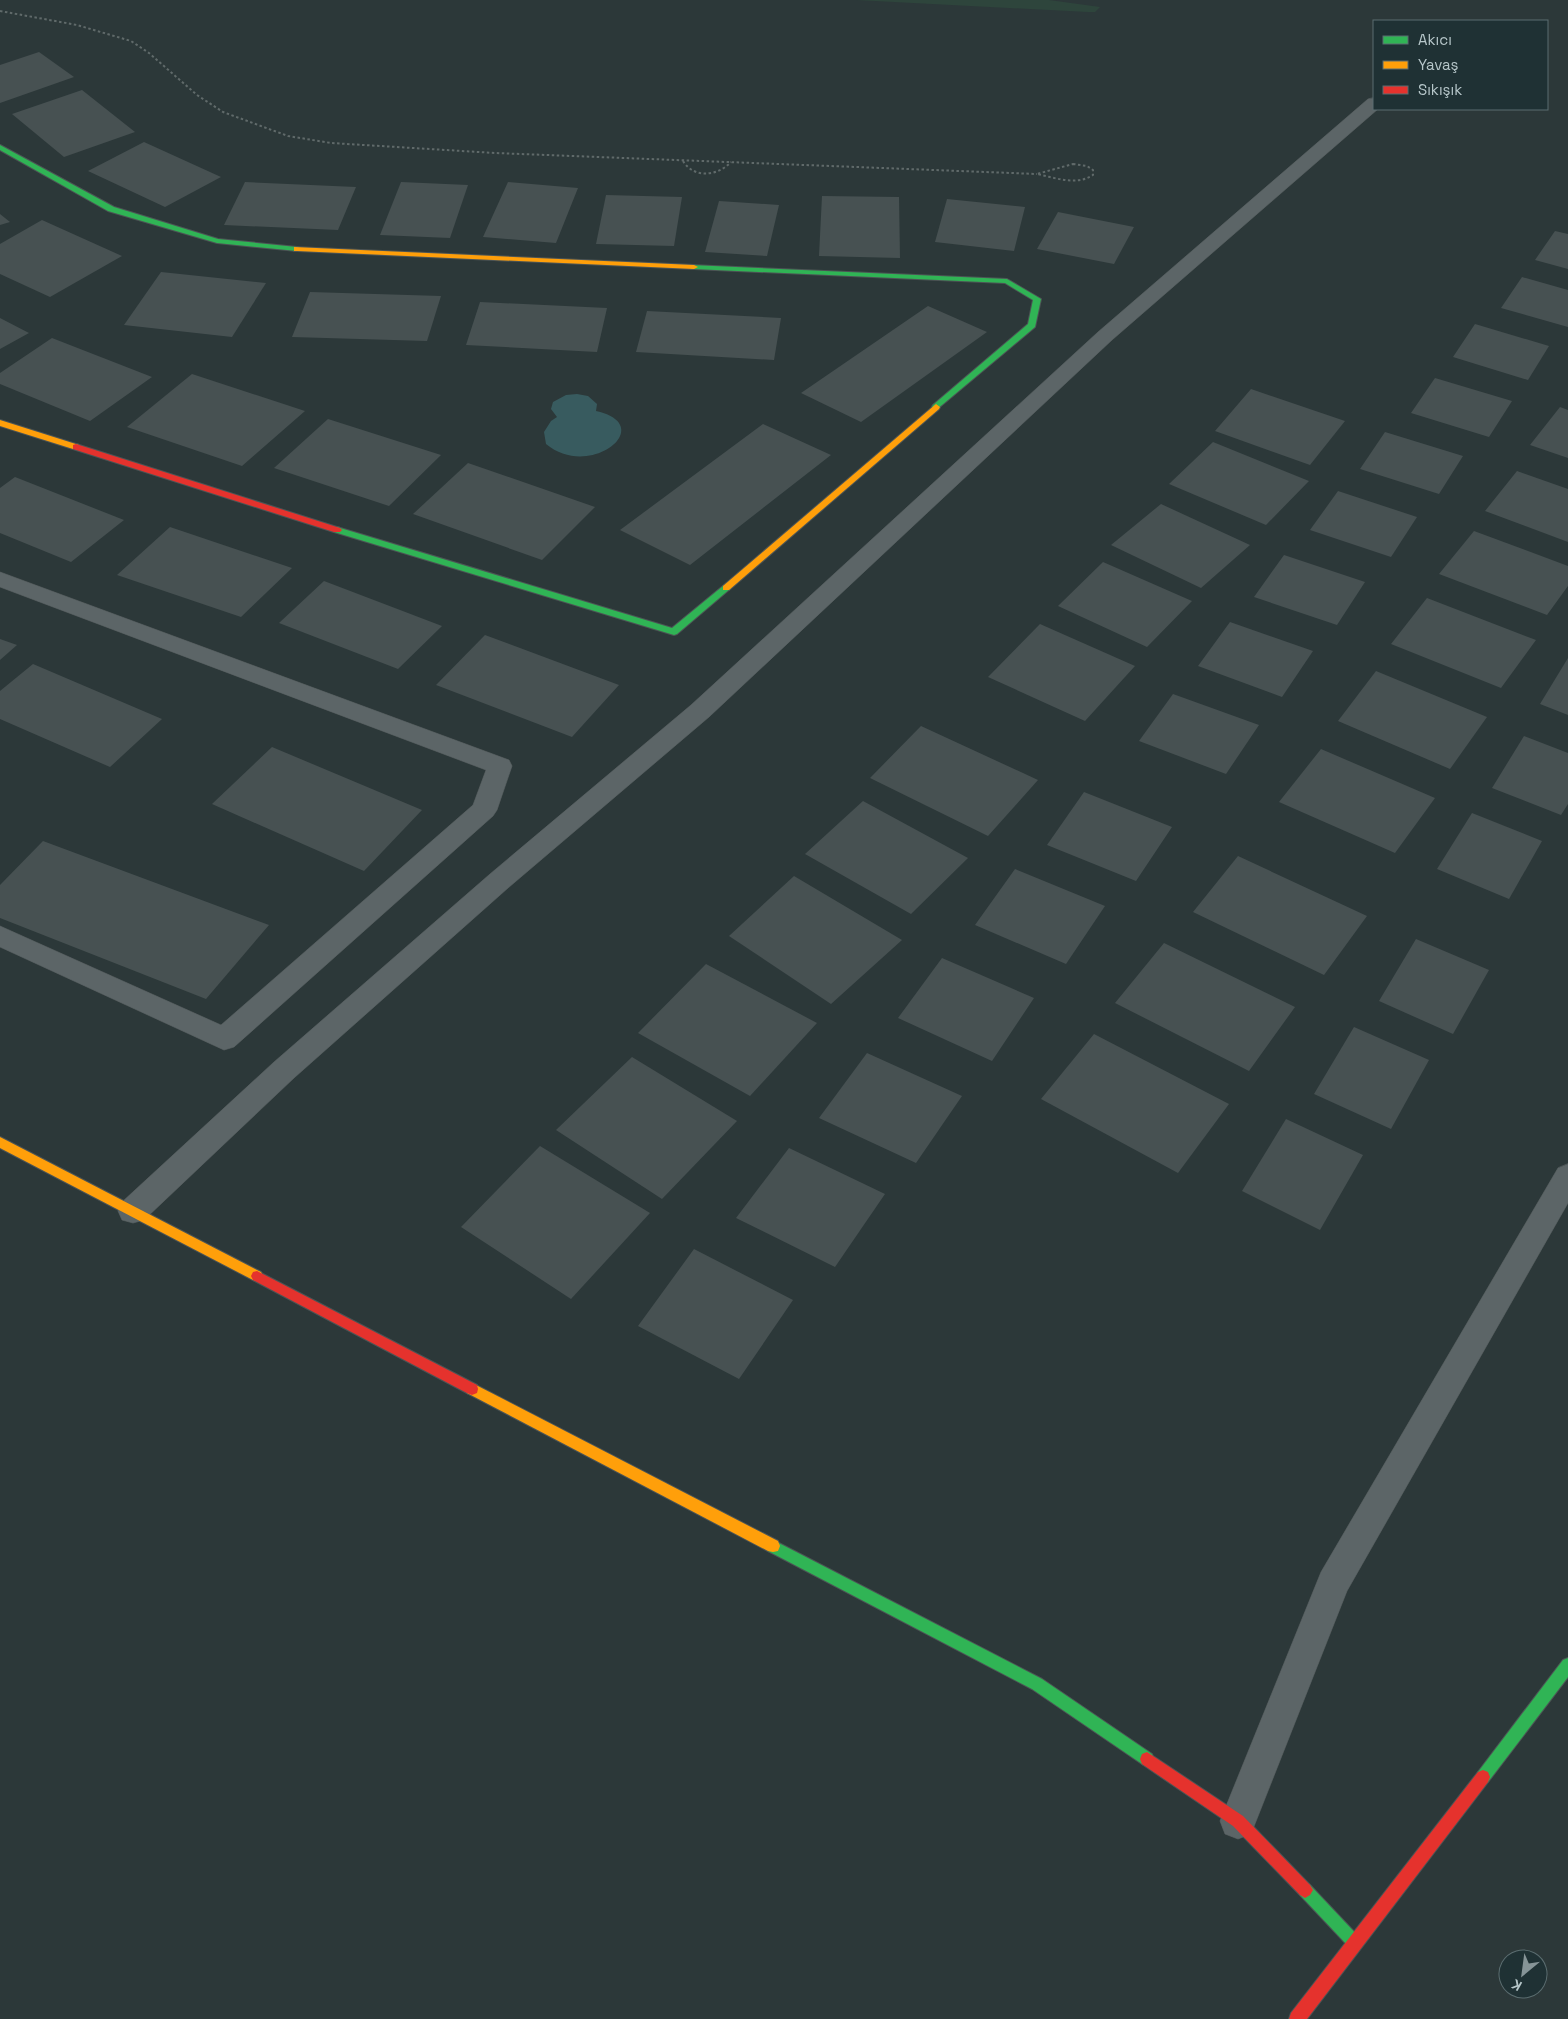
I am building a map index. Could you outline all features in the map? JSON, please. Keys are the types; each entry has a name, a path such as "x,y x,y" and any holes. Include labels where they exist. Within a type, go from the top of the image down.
{"street":[{"path":"132,1211 307,1050 499,881 715,698 1105,336 1373,104"},
{"path":"0,147 111,209 218,240 314,251 1007,281 1037,299 1032,325 674,632 337,530 0,422"},
{"path":"0,579 500,766 484,810 224,1039 0,936"},
{"path":"0,1142 1037,1684 1238,1821 1355,1943"},
{"path":"1238,1821 1333,1583 1568,1176"},
{"path":"1297,2019 1568,1665"}],"path":[{"path":"0,11 77,25 131,41 149,53 197,95 223,112 288,136 331,143 385,148 1037,174 1080,181 1088,179 1093,174 1093,170 1087,165 1079,163 1058,166 1037,174"},
{"path":"683,161 690,170 699,173 720,172 727,168 731,162"}],"green space":[{"path":"856,0 1049,0 1100,7 1095,12 1088,12"}],"water":[{"path":"566,395 588,396 597,404 596,411 614,418 621,427 619,437 611,447 598,454 581,456 563,454 546,444 544,432 551,421 557,417 551,409 553,402"}],"building":[{"path":"39,52 74,77 0,103 0,65"},
{"path":"82,90 135,132 64,157 12,114"},
{"path":"144,142 221,177 165,207 88,171"},
{"path":"245,182 356,187 338,230 224,225"},
{"path":"401,182 468,185 450,238 380,235"},
{"path":"508,182 578,188 556,243 483,237"},
{"path":"606,195 682,197 674,246 596,244"},
{"path":"822,196 899,197 900,258 819,256"},
{"path":"947,199 1025,207 1014,251 935,242"},
{"path":"719,201 779,205 767,256 705,252"},
{"path":"1058,212 1134,227 1114,264 1037,249"},
{"path":"0,214 10,222 0,225"},
{"path":"42,220 122,256 50,297 0,274 0,244"},
{"path":"1555,231 1568,234 1568,269 1535,260"},
{"path":"161,272 266,283 232,337 124,325"},
{"path":"1522,277 1568,290 1568,327 1501,308"},
{"path":"310,292 441,296 427,341 292,337"},
{"path":"480,302 607,308 597,352 466,345"},
{"path":"928,306 987,332 861,422 801,393"},
{"path":"647,311 781,318 774,360 636,352"},
{"path":"0,318 29,333 0,349"},
{"path":"1475,324 1549,346 1528,380 1453,357"},
{"path":"52,338 152,377 90,421 0,384 0,373"},
{"path":"192,374 305,411 242,466 127,427"},
{"path":"1435,378 1512,401 1489,437 1411,413"},
{"path":"1251,389 1345,421 1310,465 1215,431"},
{"path":"1560,407 1568,410 1568,458 1530,445"},
{"path":"328,419 441,455 389,506 274,468"},
{"path":"763,424 831,455 690,565 620,530"},
{"path":"1385,432 1463,456 1439,494 1360,469"},
{"path":"1213,442 1309,481 1266,525 1169,484"},
{"path":"468,463 595,507 542,560 413,514"},
{"path":"1517,471 1568,489 1568,542 1485,511"},
{"path":"15,477 124,520 71,562 0,533 0,488"},
{"path":"1338,491 1417,517 1391,557 1310,530"},
{"path":"1161,504 1250,545 1201,588 1111,545"},
{"path":"170,527 292,568 241,617 117,575"},
{"path":"1474,531 1568,566 1568,586 1547,615 1439,574"},
{"path":"1284,555 1365,582 1337,625 1254,597"},
{"path":"1103,562 1192,601 1147,647 1058,606"},
{"path":"324,581 442,626 398,669 279,623"},
{"path":"1427,598 1536,640 1501,688 1391,644"},
{"path":"1230,622 1313,651 1282,697 1198,666"},
{"path":"1040,624 1135,666 1085,721 988,677"},
{"path":"485,635 619,685 572,737 436,685"},
{"path":"0,639 17,645 0,660"},
{"path":"1568,658 1568,715 1540,704"},
{"path":"33,664 162,719 110,767 0,719 0,691"},
{"path":"1376,671 1487,717 1450,769 1338,721"},
{"path":"1173,694 1259,725 1226,774 1139,741"},
{"path":"921,726 1038,780 988,836 870,778"},
{"path":"1524,736 1568,753 1568,804 1561,815 1492,788"},
{"path":"272,747 422,810 364,871 212,804"},
{"path":"1321,749 1435,798 1395,853 1279,802"},
{"path":"1084,792 1172,827 1136,881 1047,845"},
{"path":"863,801 968,858 911,914 805,854"},
{"path":"1472,813 1542,841 1509,899 1437,869"},
{"path":"43,841 269,925 206,999 0,918 0,885"},
{"path":"1238,856 1367,916 1324,975 1193,912"},
{"path":"1015,869 1105,906 1066,964 975,925"},
{"path":"794,876 902,940 831,1004 729,936"},
{"path":"1416,939 1489,970 1453,1034 1379,1001"},
{"path":"1164,943 1295,1007 1249,1071 1115,1003"},
{"path":"942,958 1034,998 992,1061 898,1018"},
{"path":"706,964 817,1023 750,1096 638,1033"},
{"path":"1354,1027 1429,1060 1391,1129 1314,1094"},
{"path":"1094,1034 1229,1104 1178,1173 1041,1099"},
{"path":"867,1053 962,1096 916,1163 819,1118"},
{"path":"632,1057 737,1121 662,1199 556,1130"},
{"path":"1286,1119 1363,1155 1320,1230 1242,1191"},
{"path":"540,1146 650,1213 571,1299 461,1227"},
{"path":"789,1148 885,1194 835,1267 736,1218"},
{"path":"694,1249 793,1300 739,1379 638,1326"}],"traffic: fast":[{"path":"0,147 111,209 217,241 297,249"},
{"path":"694,267 1007,281 1037,299 1032,325 936,407"},
{"path":"337,530 674,632 726,588"},
{"path":"773,1546 1037,1684 1147,1759"},
{"path":"1483,1777 1568,1665"},
{"path":"1305,1890 1355,1943"}],"traffic: slow":[{"path":"297,249 694,267"},
{"path":"726,588 936,407"},
{"path":"0,423 76,447"},
{"path":"0,1142 257,1276"},
{"path":"472,1389 773,1546"}],"traffic: jam":[{"path":"76,447 337,530"},
{"path":"257,1276 472,1389"},
{"path":"1147,1759 1238,1821 1305,1890"},
{"path":"1297,2019 1483,1777"}]}
